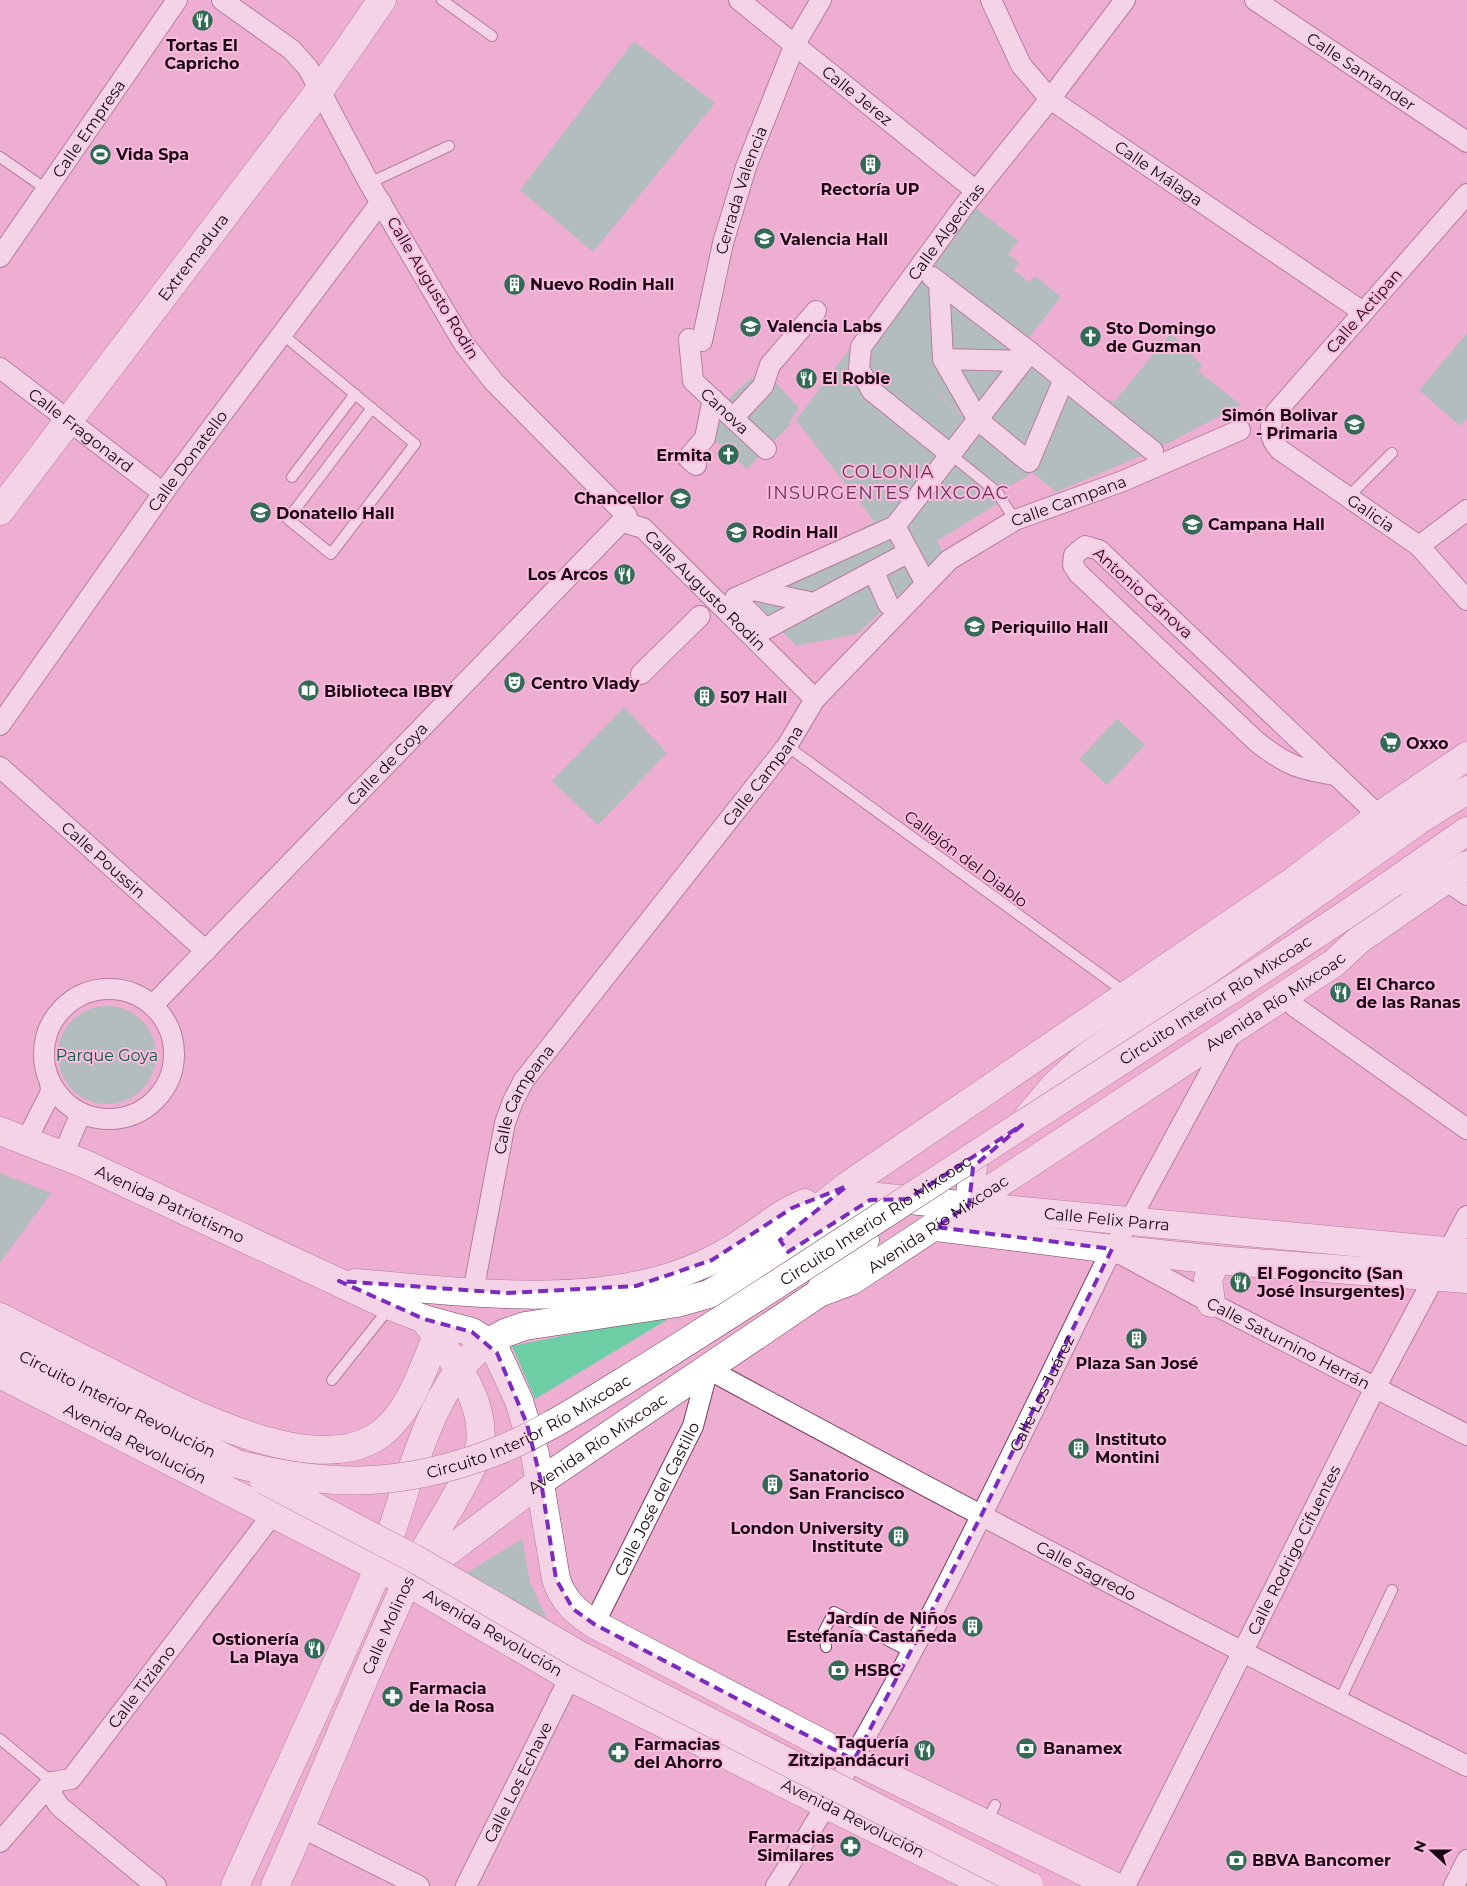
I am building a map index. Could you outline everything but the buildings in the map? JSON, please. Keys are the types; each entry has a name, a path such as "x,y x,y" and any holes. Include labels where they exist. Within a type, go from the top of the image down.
{"main road":[{"name":"Extremadura","path":"0,511 318,91 382,0"},
{"path":"1114,1886 991,1814 854,1760 594,1624 573,1609 560,1590 552,1556 541,1481 519,1400 504,1365 488,1342 525,1326 688,1301 724,1286 764,1261 786,1235 847,1186 1295,880 1379,816 1467,756"},
{"path":"819,1293 837,1258 972,1167 1014,1134 1056,1084 1085,1058 1419,820 1467,790"},
{"name":"Circuito Interior Río Mixcoac","path":"237,1464 299,1478 367,1481 448,1466 492,1453 523,1439 586,1404 714,1325 1247,981 1467,831"},
{"name":"Avenida Río Mixcoac","path":"407,1582 541,1481 819,1293 851,1281 936,1227 1334,963 1360,939 1460,880"},
{"name":"Avenida Patriotismo","path":"0,1131 63,1155 339,1281 391,1306 430,1328 472,1332 488,1342"},
{"path":"969,1205 972,1167"},
{"path":"473,1292 544,1294 613,1290 660,1280 712,1260 746,1240 792,1208 847,1186"},
{"name":"Calle Felix Parra","path":"764,1261 799,1245 877,1197 1458,1252"},
{"name":"Calle Felix Parra","path":"936,1227 1217,1260 1467,1279"},
{"path":"1211,1303 1208,1279 1217,1260"},
{"name":"Avenida Patriotismo","path":"339,1281 473,1292"},
{"path":"0,1317 177,1407 257,1438 315,1450 340,1449 363,1443 388,1427 408,1401 430,1328"},
{"name":"Calle Molinos","path":"275,1886 407,1582 460,1490 480,1445 476,1406 458,1369 430,1328"},
{"name":"Calle Molinos","path":"235,1886 378,1568 442,1396 458,1369 488,1342"},
{"name":"Circuito Interior Revolución","path":"0,1344 237,1464"},
{"name":"Avenida Revolución","path":"4,1379 407,1582 570,1677 827,1806 961,1878 990,1886"},
{"path":"237,1464 277,1488 414,1559 581,1656 1029,1886"}],"street":[{"name":"Calle Empresa","path":"0,257 177,0"},
{"name":"Calle Augusto Rodin","path":"222,0 292,50 308,68 318,91 353,149 369,183 474,358 494,382 627,516 622,522 643,528 814,699"},
{"name":"Calle Jerez","path":"739,0 976,191"},
{"name":"Cerrada Valencia","path":"696,340 746,166 794,44 821,0"},
{"name":"Calle Málaga","path":"991,0 1021,65 1050,99 1363,312"},
{"name":"Calle Algeciras","path":"950,454 872,391 860,376 858,363 865,341 976,191 1050,99 1125,0"},
{"name":"Calle Santander","path":"1255,0 1467,142"},
{"name":"Calle Actipan","path":"1270,434 1272,418 1276,412 1467,194"},
{"name":"Calle Donatello","path":"0,725 163,493 381,202"},
{"path":"921,268 1026,357 1064,380 1153,451"},
{"path":"939,282 943,359 978,420 1029,462 1064,380"},
{"path":"733,418 763,386 770,365 816,311"},
{"name":"Canova","path":"696,340 693,381 766,450"},
{"path":"943,359 1026,357"},
{"path":"744,594 895,526 1026,357"},
{"name":"Calle Fragonard","path":"0,368 163,493"},
{"path":"696,465 688,458 705,438 713,399"},
{"name":"Calle Campana","path":"473,1292 505,1123 512,1101 524,1080 787,746 814,699 949,560 1015,520 1123,481 1240,430"},
{"name":"Galicia","path":"1270,434 1280,450 1419,546 1467,600"},
{"path":"1419,546 1467,510"},
{"name":"Calle de Goya","path":"153,1005 622,522"},
{"path":"895,526 926,584"},
{"name":"Antonio Cánova","path":"1336,775 1301,770 1278,759 1257,742 1078,573 1072,565 1076,551 1085,546 1099,550 1336,775 1379,816"},
{"path":"744,594 766,629 909,552"},
{"path":"874,572 888,604"},
{"path":"744,594 814,603"},
{"path":"641,674 700,616"},
{"name":"Calle Poussin","path":"0,767 206,951"},
{"path":"26,1141 51,1092 44,1059 47,1037 56,1016 73,1000 93,991 116,989 138,995 153,1005 164,1019 174,1043 173,1069 162,1093 153,1103 130,1116 104,1119 81,1114 66,1103 50,1081"},
{"path":"1294,1006 1467,1129"},
{"name":"Calle Los Juárez","path":"776,1886 854,1760 981,1516 1112,1249 1129,1222 1233,1030"},
{"path":"63,1155 81,1114"},
{"name":"Calle Rodrigo Cifuentes","path":"1125,1886 1375,1388 1435,1276 1458,1252 1467,1216"},
{"name":"Calle Saturnino Herrán","path":"1112,1249 1211,1303 1467,1435"},
{"name":"Calle Sagredo","path":"708,1369 981,1516 1241,1652 1467,1766"},
{"name":"Calle José del Castillo","path":"594,1624 693,1426 708,1369"},
{"name":"Calle Tiziano","path":"52,1782 71,1780 272,1515"},
{"name":"Calle Los Echave","path":"466,1886 570,1677"},
{"path":"0,1842 52,1782"},
{"path":"52,1782 52,1795 59,1806 156,1886"},
{"path":"302,1827 420,1886"},
{"path":"1454,1886 1467,1860"}],"lane":[{"path":"442,0 492,36"},
{"path":"369,183 449,146"},
{"path":"0,157 46,188"},
{"path":"282,334 372,408 415,444 331,554 288,519 372,408"},
{"path":"292,478 355,394"},
{"path":"1348,497 1392,453"},
{"path":"950,454 997,492 1015,520"},
{"name":"Callejón del Diablo","path":"787,746 1128,995"},
{"path":"332,1380 391,1306"},
{"path":"1338,1702 1392,1590"},
{"path":"826,1646 824,1631 834,1612 910,1652"},
{"path":"0,1739 52,1782"}],"highlighted area":[{"path":"1022,1125 973,1167 969,1205 936,1227 1112,1249 981,1516 854,1760 594,1624 573,1609 556,1579 541,1481 527,1424 497,1353 472,1332 424,1319 339,1281 507,1293 636,1286 712,1260 792,1208 847,1186 780,1240 788,1252 870,1200 908,1199"}],"green space":[{"path":"634,41 715,103 593,252 520,190"},
{"path":"969,203 1016,239 1018,242 1008,254 1019,263 1014,270 1029,282 1035,276 1061,297 1021,348 1098,410 1110,399 1114,402 1171,333 1202,365 1198,371 1241,405 1153,451 1056,492 870,338"},
{"path":"863,331 1031,474 993,496 997,504 937,541 944,554 857,634 796,646 741,586 875,522 796,420"},
{"path":"1467,333 1467,418 1460,426 1419,390"},
{"path":"752,377 763,386 733,417 721,406"},
{"path":"776,383 799,408 789,423 790,425 766,449 733,418"},
{"path":"721,407 765,450 747,469 714,440"},
{"path":"624,707 667,753 598,825 552,781"},
{"path":"1117,719 1145,745 1107,785 1079,759"},
{"name":"Parque Goya","path":"107,1006 126,1010 142,1020 152,1036 156,1055 152,1074 142,1090 126,1100 107,1104 88,1100 72,1090 62,1074 58,1055 62,1036 72,1020 88,1010"},
{"path":"0,1173 51,1193 0,1263"},
{"path":"680,1312 535,1399 512,1346"},
{"path":"522,1539 530,1582 547,1619 465,1574"}],"place":[{"name":"Tortas El Capricho","path":"202,21"},
{"name":"Vida Spa","path":"100,154"},
{"name":"Rectoría UP","path":"870,165"},
{"name":"Valencia Hall","path":"764,239"},
{"name":"Nuevo Rodin Hall","path":"514,284"},
{"name":"Valencia Labs","path":"751,326"},
{"name":"Sto Domingo de Guzman","path":"1090,337"},
{"name":"El Roble","path":"806,378"},
{"name":"Simón Bolivar - Primaria","path":"1354,424"},
{"name":"Ermita","path":"728,455"},
{"name":"Chancellor","path":"680,498"},
{"name":"Donatello Hall","path":"260,513"},
{"name":"Campana Hall","path":"1192,524"},
{"name":"Rodin Hall","path":"736,532"},
{"name":"Los Arcos","path":"624,574"},
{"name":"Periquillo Hall","path":"975,627"},
{"name":"Centro Vlady","path":"515,683"},
{"name":"Biblioteca IBBY","path":"308,691"},
{"name":"507 Hall","path":"704,697"},
{"name":"Oxxo","path":"1390,743"},
{"name":"El Charco de las Ranas","path":"1340,993"},
{"name":"El Fogoncito (San José Insurgentes)","path":"1241,1282"},
{"name":"Plaza San José","path":"1137,1339"},
{"name":"Instituto Montini","path":"1079,1448"},
{"name":"Sanatorio San Francisco","path":"773,1484"},
{"name":"London University Institute","path":"899,1537"},
{"name":"Jardín de Niños Estefanía Castañeda","path":"973,1627"},
{"name":"Ostionería La Playa","path":"315,1648"},
{"name":"HSBC","path":"838,1670"},
{"name":"Farmacia de la Rosa","path":"393,1697"},
{"name":"Banamex","path":"1027,1748"},
{"name":"Taquería Zitzipandácuri","path":"925,1751"},
{"name":"Farmacias del Ahorro","path":"618,1753"},
{"name":"Farmacias Similares","path":"850,1846"},
{"name":"BBVA Bancomer","path":"1236,1860"}],"district":[{"name":"COLONIA INSURGENTES MIXCOAC","path":"888,482"}]}
